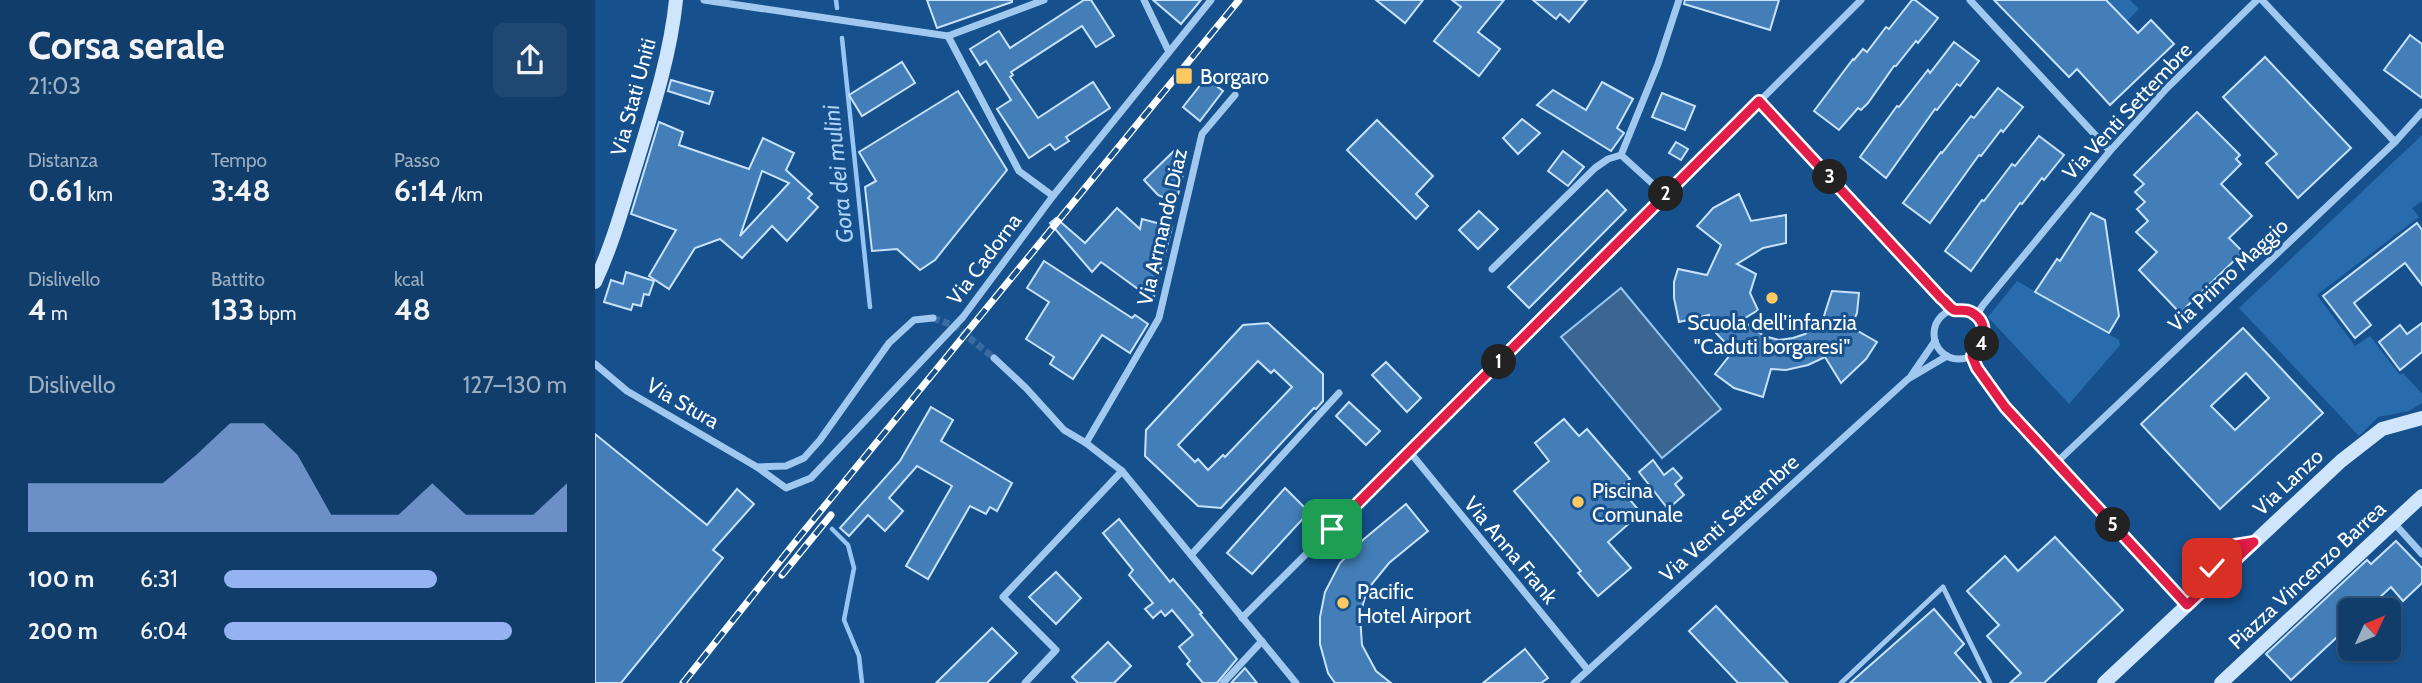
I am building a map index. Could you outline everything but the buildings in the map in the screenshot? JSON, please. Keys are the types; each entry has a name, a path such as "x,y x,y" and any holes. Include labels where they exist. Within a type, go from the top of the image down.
{"street":[{"name":"Via Stati Uniti","path":"595,282 608,255 644,139 673,31 676,0"},
{"path":"704,0 948,36 1044,0"},
{"path":"1143,0 1169,52"},
{"name":"Via Cadorna","path":"757,467 786,488 811,478 963,317 1053,196 1211,0"},
{"path":"1621,155 1658,64 1679,0"},
{"path":"1242,618 1861,0"},
{"path":"1970,0 2110,151"},
{"name":"Via Venti Settembre","path":"1976,316 2110,151 2257,0"},
{"path":"2262,0 2395,142"},
{"path":"948,36 1019,171 1053,196"},
{"name":"Via Armando Diaz","path":"1086,443 1159,318 1202,134 1235,95"},
{"path":"1759,101 1954,310"},
{"name":"Via Primo Maggio","path":"2058,461 2395,142 2422,112"},
{"path":"1621,155 1665,195"},
{"path":"1492,270 1595,168 1608,159 1621,155"},
{"path":"1954,310 1970,312 1976,316 1981,322 1984,337 1978,351 1972,356 1958,359 1947,356 1935,341 1936,325 1946,313 1954,310"},
{"path":"757,467 786,466 804,458 820,440 889,343 914,320 933,317"},
{"name":"Via Venti Settembre","path":"1908,379 1935,341"},
{"name":"Via Venti Settembre","path":"1574,683 1908,379 1947,356"},
{"path":"1972,356 1977,368 2005,407 2058,461 2187,605"},
{"path":"994,358 1064,430 1122,471 1296,683"},
{"name":"Via Stura","path":"595,364 627,391 757,467"},
{"path":"1191,555 1339,393"},
{"name":"Via Lanzo","path":"2104,683 2341,461 2382,429 2422,418"},
{"path":"2111,683 2364,449 2392,432 2422,424"},
{"name":"Via Anna Frank","path":"1409,451 1588,670"},
{"path":"1025,683 1056,650 1003,597 1122,471"},
{"path":"2219,683 2422,494"},
{"name":"Piazza Vincenzo Barrea","path":"2219,683 2422,494"},
{"path":"2393,523 2422,554"},
{"path":"1223,683 1262,641"}],"lane":[{"path":"2193,564 2212,568 2235,545 2254,542"},
{"path":"1841,683 1943,587 1990,683"}],"shaded area":[{"path":"2106,0 2130,0 2139,9 2127,21"},
{"path":"2422,135 2422,201 2412,208 2419,217 2317,295 2355,346 2370,336 2400,375 2403,373 2422,394 2422,403 2409,411 2378,417 2359,436 2239,308"},
{"path":"2017,281 2119,340 2120,345 2069,404 1988,317"},
{"path":"1621,288 1721,409 1662,458 1561,337"}],"waterway":[{"name":"Gora dei mulini","path":"836,0 837,8"},
{"name":"Gora dei mulini","path":"842,38 870,307"},
{"name":"Gora dei mulini","path":"832,529 848,545 854,568 844,620 859,656 862,683"}],"tunnel":[{"path":"933,318 955,326 994,358"}],"railway":[{"path":"683,683 1239,0"},
{"path":"782,575 831,515"}],"place":[{"name":"Borgaro","path":"1184,76"},
{"name":"Scuola dell'infanzia \"Caduti borgaresi\"","path":"1772,298"},
{"name":"Piscina Comunale","path":"1578,502"},
{"name":"Pacific Hotel Airport","path":"1343,603"}],"route":[{"path":"1332,529 1759,101 1941,298 1954,310 1962,309 1976,316 1981,322 1984,337 1978,351 1972,356 1977,368 2005,407 2058,461 2187,605 2254,542 2235,545 2212,568"}]}
